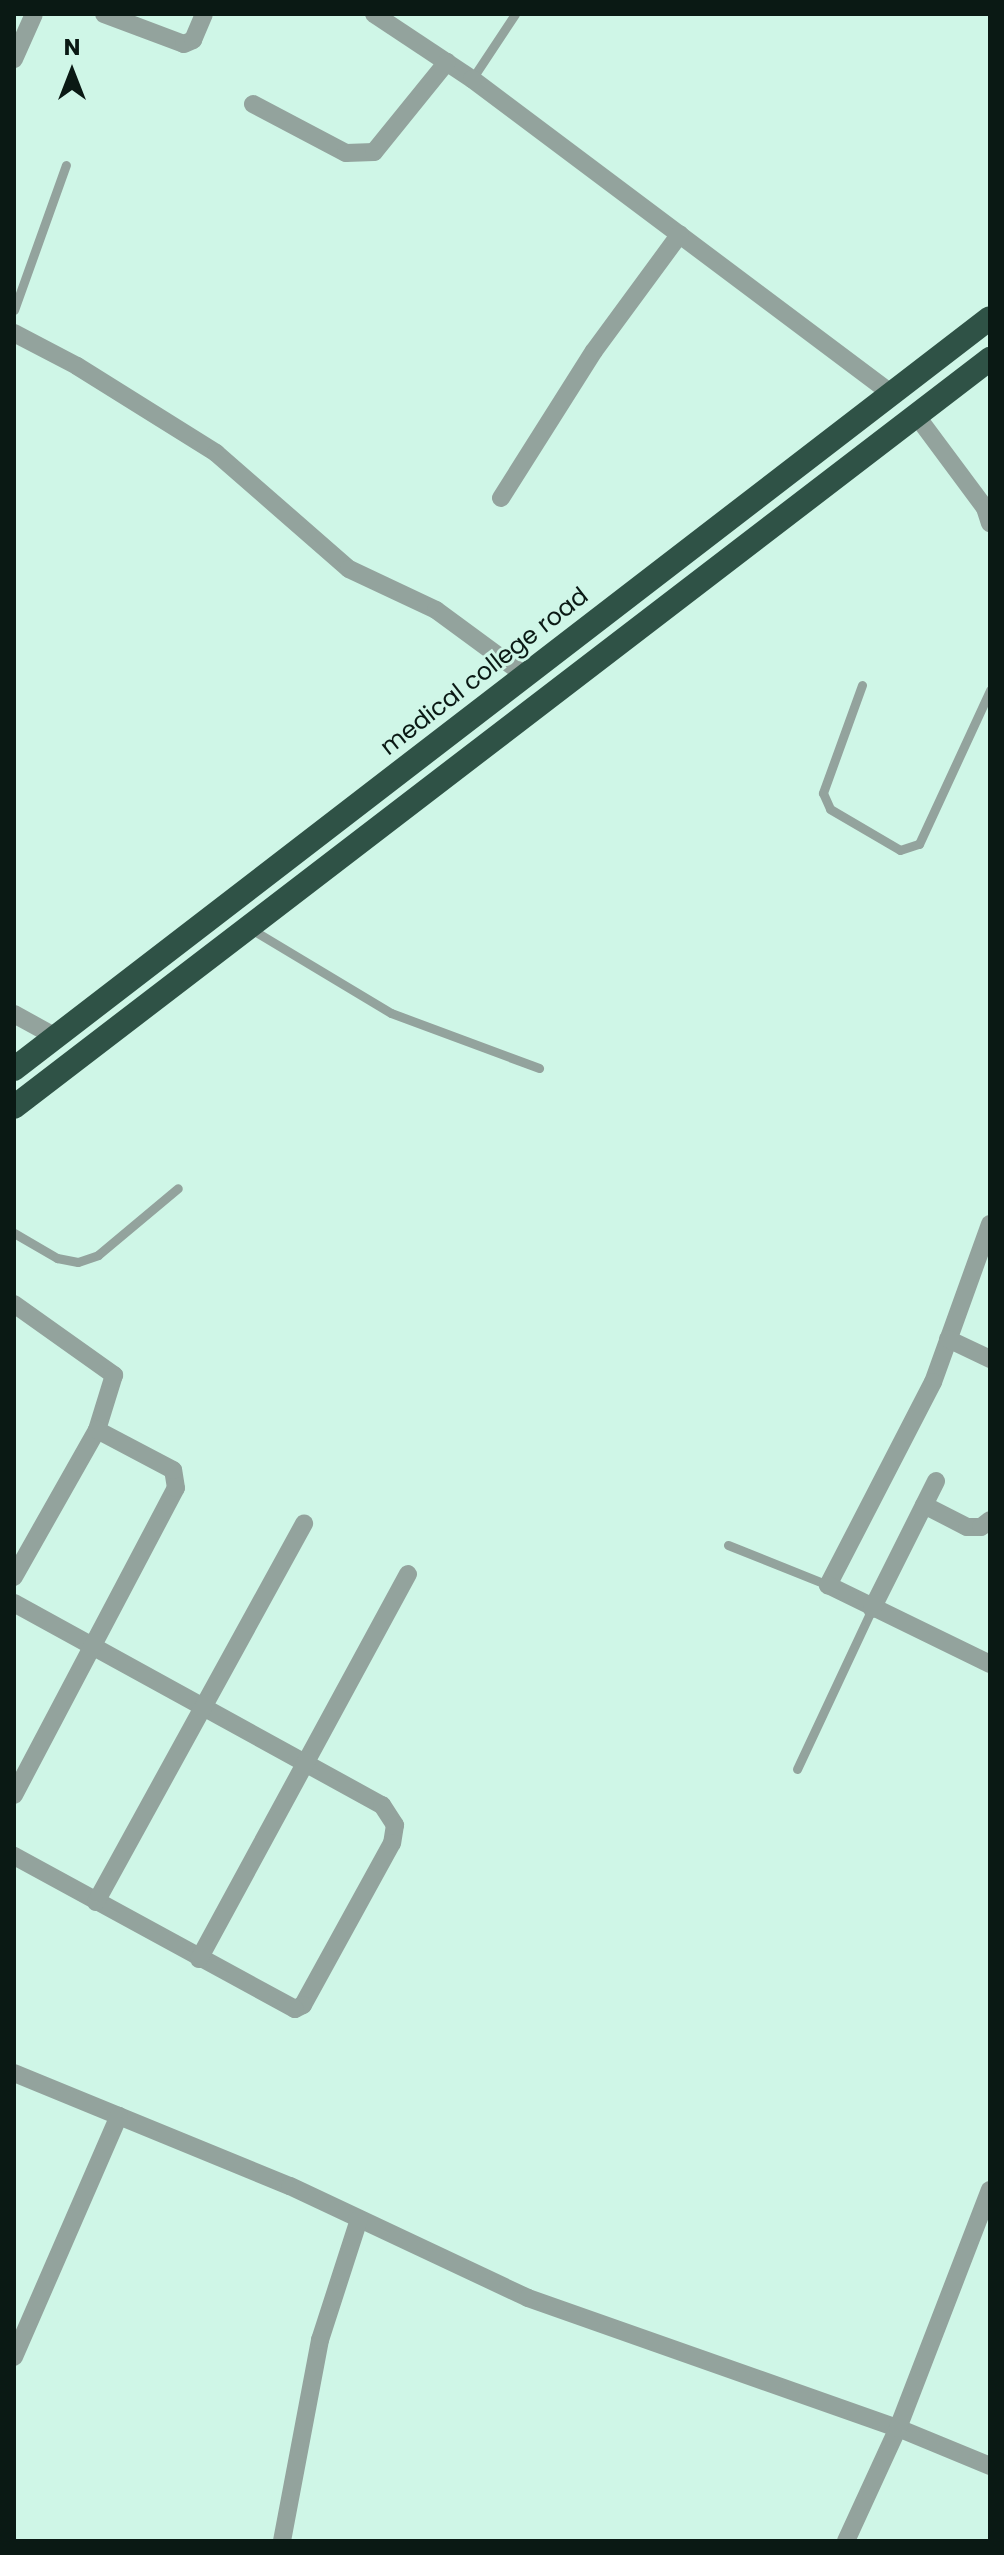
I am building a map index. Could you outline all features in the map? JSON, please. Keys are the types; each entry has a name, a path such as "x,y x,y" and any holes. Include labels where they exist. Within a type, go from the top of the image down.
{"highway":[{"name":"medical college road","path":"14,1069 523,674 990,318"},
{"path":"14,1107 983,364 953,346"}],"street":[{"path":"14,59 34,14"},
{"path":"104,14 184,44 193,40 204,14"},
{"path":"374,14 472,79 892,394"},
{"path":"253,104 346,153 374,152 447,62"},
{"path":"501,498 594,351 680,234"},
{"path":"14,333 77,366 216,453 338,561 436,610 523,674"},
{"path":"916,415 985,508 990,523"},
{"path":"14,1014 56,1037"},
{"path":"990,1224 928,1391 828,1585 990,1664"},
{"path":"14,1304 114,1375 97,1430 14,1577"},
{"path":"948,1339 990,1359"},
{"path":"14,1795 20,1770 91,1647 178,1477 173,1470 97,1430"},
{"path":"872,1609 936,1481"},
{"path":"924,1505 967,1527 981,1527 990,1520"},
{"path":"96,1902 304,1523"},
{"path":"199,1959 408,1574"},
{"path":"14,1603 392,1813 392,1843 303,2005 287,2007 14,1856"},
{"path":"14,2073 359,2219 528,2298 898,2428 990,2466"},
{"path":"14,2357 119,2116"},
{"path":"846,2541 898,2428 990,2190"},
{"path":"282,2541 320,2340 359,2219"}],"lane":[{"path":"472,79 515,14"},
{"path":"14,310 66,165"},
{"path":"862,685 823,793 830,809 900,850 919,844 990,690"},
{"path":"248,927 391,1013 539,1068"},
{"path":"14,1233 57,1258 78,1262 98,1255 178,1188"},
{"path":"728,1545 828,1585"},
{"path":"797,1769 872,1609"}]}
